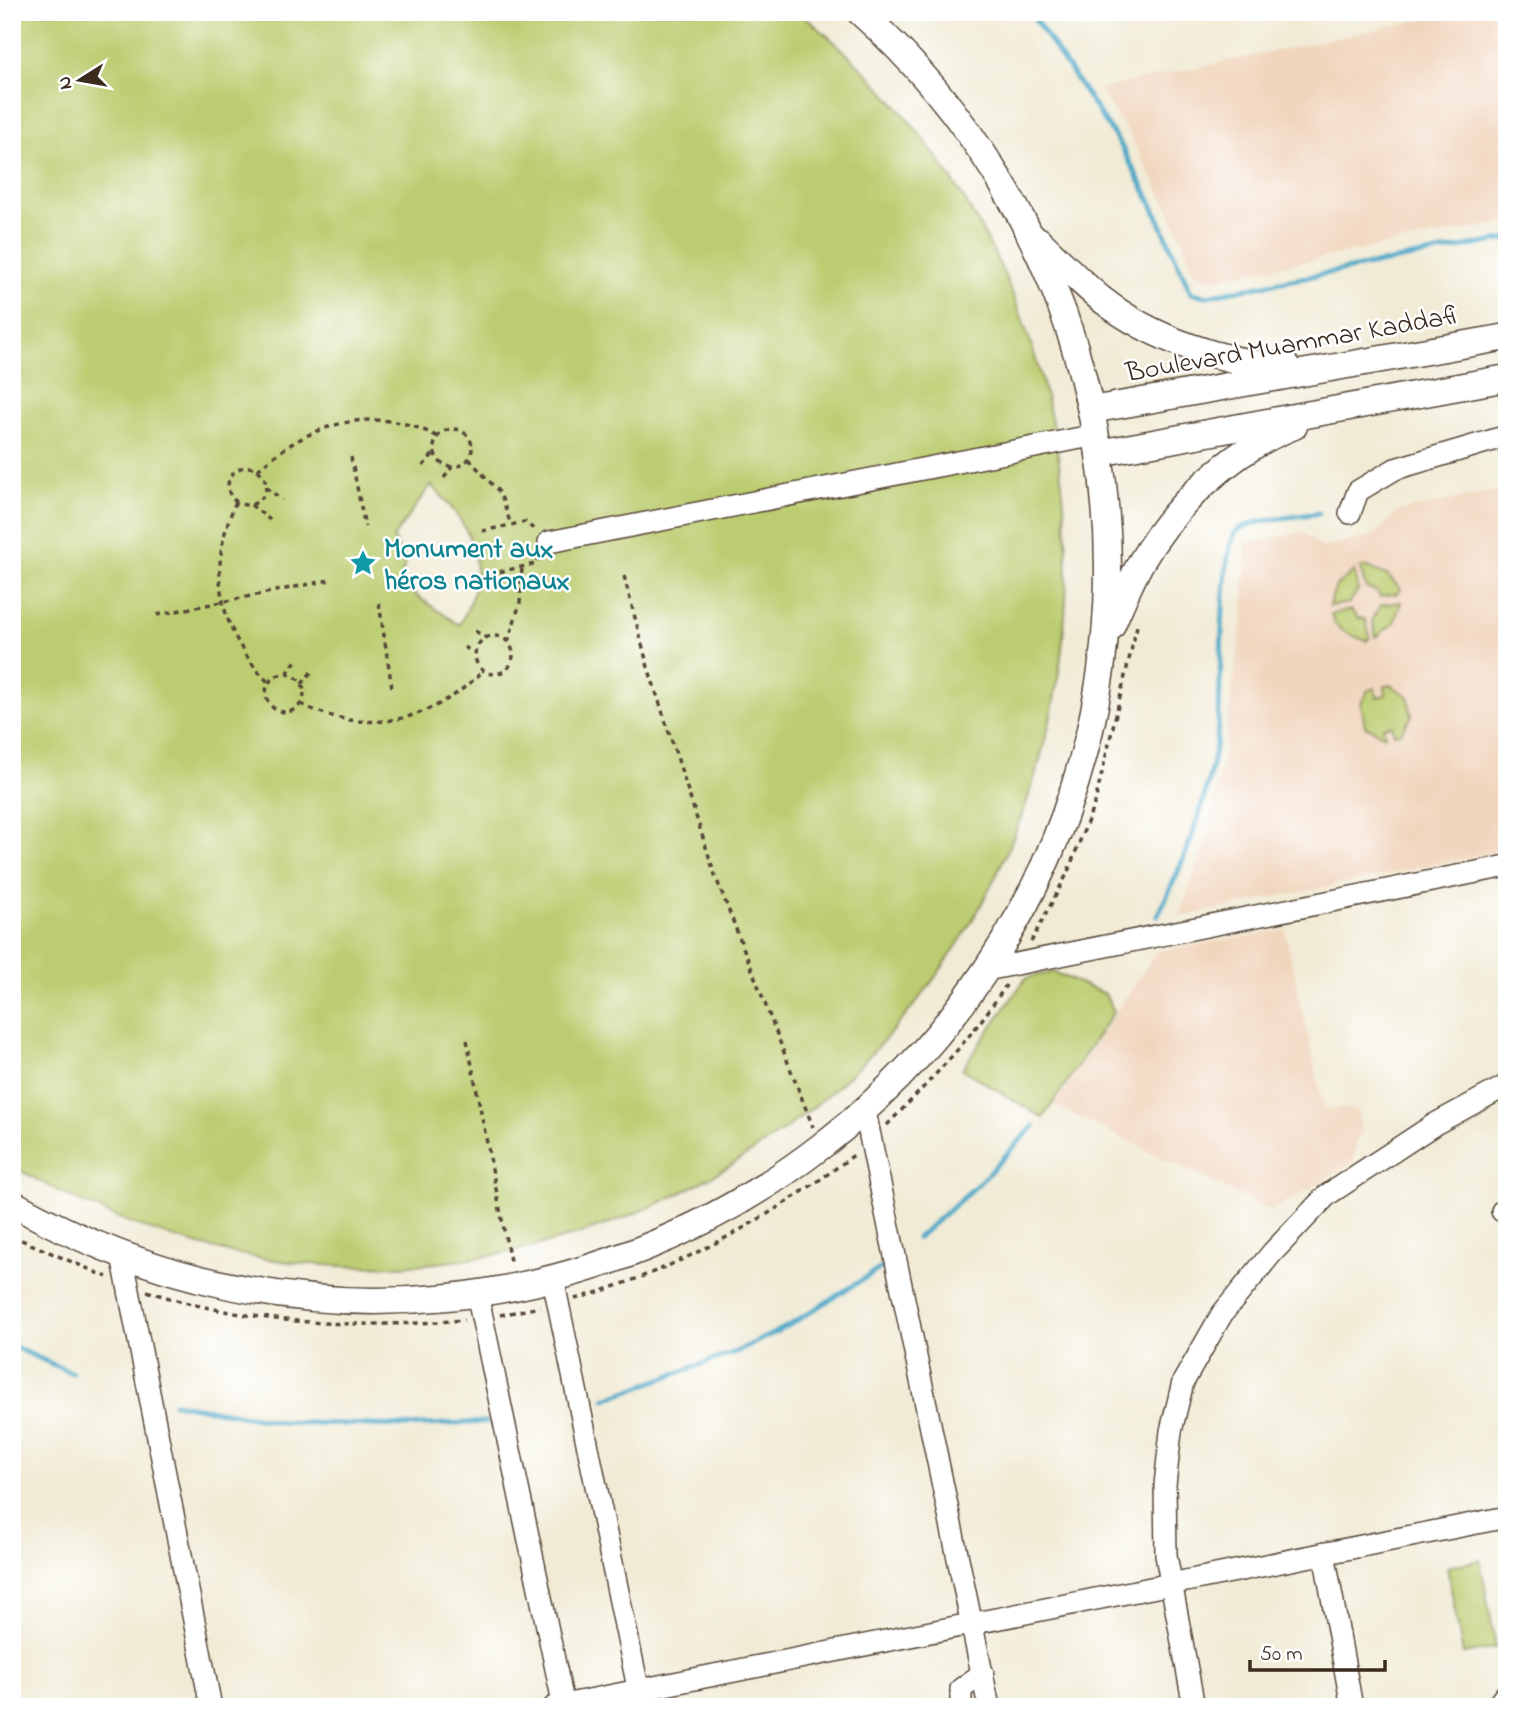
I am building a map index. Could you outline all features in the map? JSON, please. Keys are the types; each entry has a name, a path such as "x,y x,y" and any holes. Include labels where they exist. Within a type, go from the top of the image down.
{"main road":[{"path":"12,1203 122,1255 208,1281 297,1296 479,1306 515,1287 556,1291 626,1256 696,1226 763,1189 821,1148 865,1112 937,1037 986,970 1030,895 1064,815 1088,732 1103,646 1107,564 1095,433 1065,318 1028,231 988,162 950,108 906,57 860,12"},
{"path":"1028,231 1103,300 1148,328 1198,348 1258,365 1327,369"},
{"name":"Boulevard Muammar Kaddafi","path":"1095,433 1327,369 1507,337"},
{"path":"1095,433 1341,408 1507,378"},
{"path":"1103,646 1140,564 1194,494 1252,447 1284,430 1341,408"}],"street":[{"path":"549,542 1095,433"},
{"path":"1350,513 1358,491 1395,469 1507,436"},
{"path":"986,970 1507,866"},
{"path":"1195,1707 1170,1584 1165,1485 1171,1431 1183,1382 1222,1314 1272,1253 1327,1195 1435,1124 1507,1085"},
{"path":"865,1112 989,1707"},
{"path":"122,1255 211,1707"},
{"path":"556,1291 640,1698"},
{"path":"479,1306 561,1706 640,1698 972,1623 1507,1517"},
{"path":"1324,1553 1352,1707"},
{"path":"961,1707 961,1689 983,1673"},
{"path":"1496,1707 1507,1693"}],"path":[{"path":"270,520 251,505 236,502 228,490 230,477 239,468 258,470 277,452 300,438 344,421 373,420 403,424 422,428 438,437"},
{"path":"423,466 435,452 438,437 452,429 465,432 472,443 469,459 464,465 452,467 440,463 435,452"},
{"path":"351,457 365,527"},
{"path":"469,459 500,493 511,525"},
{"path":"444,478 452,467"},
{"path":"258,470 266,487 282,500"},
{"path":"251,505 261,498 266,487"},
{"path":"236,502 224,527 219,566 222,603 235,640 250,663 269,683"},
{"path":"482,531 525,522 549,542 535,564 490,573"},
{"path":"508,642 520,603 522,567"},
{"path":"624,576 648,667 715,875 821,1148"},
{"path":"157,615 330,580"},
{"path":"379,603 392,688"},
{"path":"12,1236 128,1285 191,1306 262,1319 407,1325 479,1306 556,1291 624,1285 695,1254 779,1206 871,1141 941,1071 990,1011 1020,963 1068,874 1095,802 1141,614"},
{"path":"475,631 487,638 499,637 508,642 514,656 509,668 499,674 484,671"},
{"path":"475,653 487,638"},
{"path":"464,647 475,653 484,671"},
{"path":"286,674 297,659"},
{"path":"302,684 312,671"},
{"path":"301,704 341,719 399,720 445,703 484,671"},
{"path":"286,674 302,684 304,694 301,704 289,712 272,707 266,697 269,683 277,675 286,674"},
{"path":"467,1040 515,1287"}],"shaded area":[{"path":"1457,12 1507,12 1507,222 1212,279 1195,272 1170,211 1128,132 1098,89"},
{"path":"1507,488 1507,850 1179,917 1205,844 1221,770 1244,608 1246,544 1302,532 1322,548 1375,535 1397,512"},
{"path":"1285,930 1324,1108 1357,1110 1363,1134 1356,1140 1353,1163 1271,1211 1054,1105 1157,951"}],"green space":[{"path":"12,12 799,12 841,48 881,88 917,130 949,175 978,223 1024,324 1041,377 1053,429 1062,481 1066,534 1063,639 1056,692 1029,795 979,909 910,1010 826,1096 729,1166 621,1219 505,1253 384,1266 260,1258 195,1244 132,1223 71,1197 12,1166","holes":["431,485 446,501 467,533 474,550 476,567 475,585 459,625 400,584 405,562 393,538"]},
{"path":"1367,567 1387,575 1401,589 1398,593 1380,597 1376,591 1366,588 1360,568"},
{"path":"1354,571 1358,590 1349,603 1329,606 1336,586"},
{"path":"1401,602 1394,623 1376,637 1372,619 1381,605"},
{"path":"1351,610 1358,618 1365,619 1370,637 1367,641 1350,635 1333,620 1331,614"},
{"path":"1391,685 1408,696 1412,716 1400,733 1394,734 1392,725 1383,727 1385,736 1365,726 1361,704 1368,690 1375,688 1377,697 1386,695 1385,686"},
{"path":"1053,972 1105,994 1114,1011 1043,1118 962,1069 1026,978"},
{"path":"1480,1560 1496,1648 1463,1654 1447,1567"}],"waterway":[{"path":"1030,12 1120,144 1153,206 1191,293 1207,296 1507,239"},
{"path":"1157,916 1177,875 1193,832 1212,766 1218,724 1226,569 1230,546 1236,532 1250,524 1319,513"},
{"path":"917,1238 976,1186 1034,1126"},
{"path":"605,1399 738,1351 788,1326 886,1265"},
{"path":"12,1346 72,1373"},
{"path":"174,1403 281,1422 404,1426 487,1422"}],"place":[{"name":"Monument aux héros nationaux","path":"363,563"}]}
